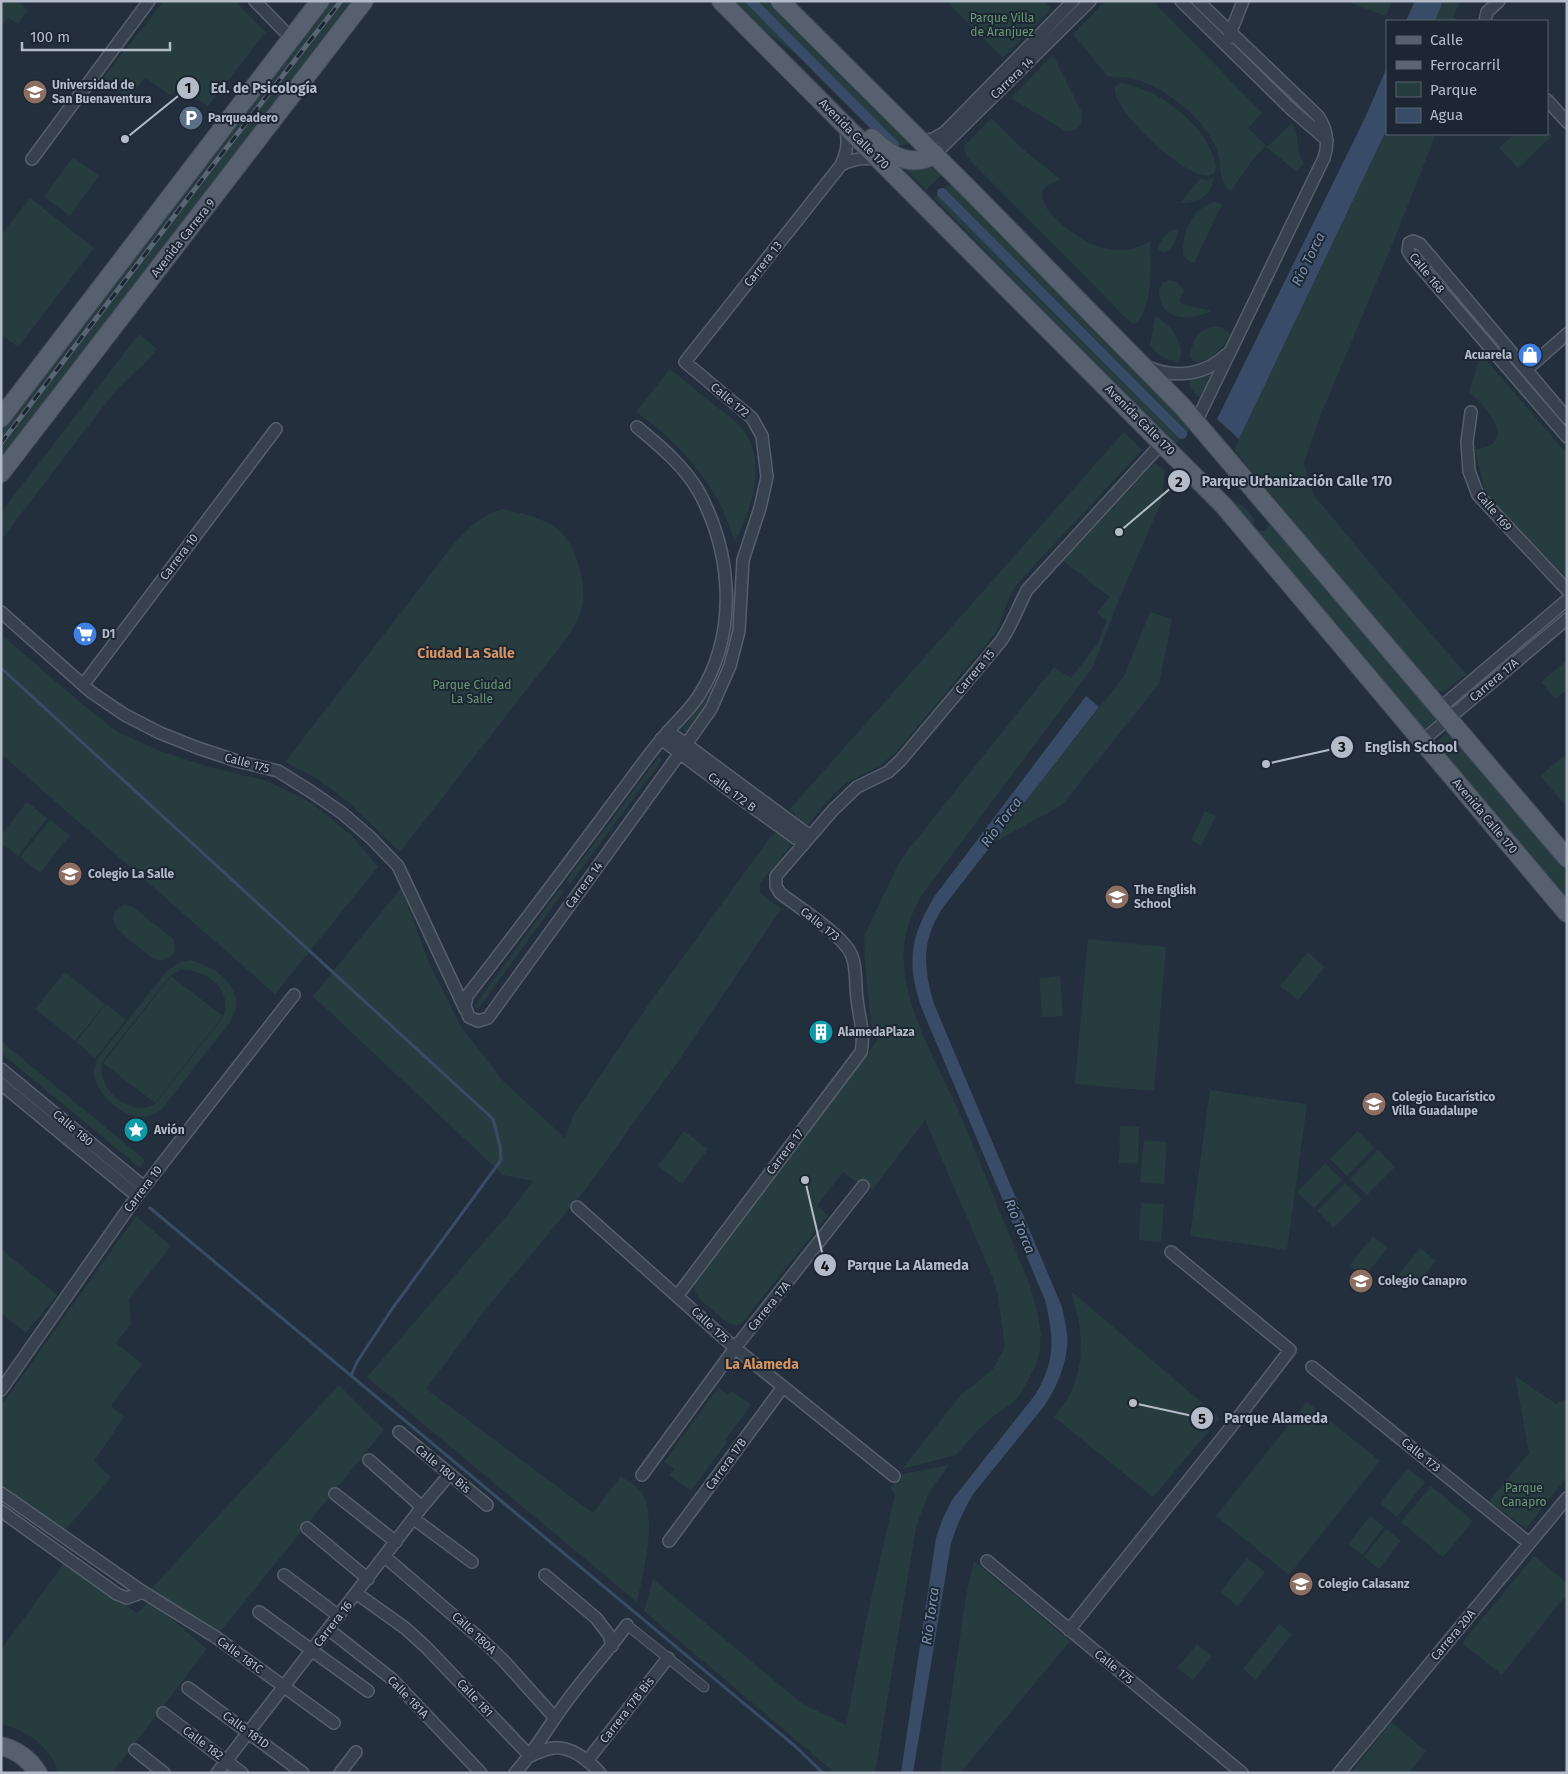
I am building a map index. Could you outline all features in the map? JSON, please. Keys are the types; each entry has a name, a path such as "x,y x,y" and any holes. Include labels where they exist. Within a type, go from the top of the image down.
{"main road":[{"path":"1,418 320,1"},
{"name":"Avenida Carrera 9","path":"1,473 364,1"},
{"name":"Avenida Calle 170","path":"721,1 1241,524 1567,913"},
{"path":"780,1 935,154 1143,365 1196,422 1567,858"},
{"path":"784,64 804,82 841,109 895,156 917,160 926,159 935,154"},
{"path":"1,1746 22,1755 38,1773"}],"street":[{"path":"32,159 149,1"},
{"path":"255,1 292,38"},
{"name":"Carrera 14","path":"921,141 933,139 945,132 1073,1"},
{"name":"Carrera 14","path":"935,154 1090,1"},
{"path":"1181,1 1292,110 1327,140"},
{"path":"1196,422 1324,158 1327,140 1324,127 1318,116 1198,1"},
{"path":"1225,45 1243,1"},
{"path":"1485,20 1487,12 1499,1"},
{"path":"1548,101 1567,122"},
{"name":"Carrera 13","path":"686,362 841,165 848,143 844,124"},
{"path":"841,165 863,158 880,160"},
{"name":"Calle 168","path":"1567,418 1420,244 1413,241 1409,243 1408,251 1411,256 1567,437"},
{"path":"1526,370 1567,334"},
{"path":"1143,365 1164,373 1193,373 1217,363 1235,345"},
{"name":"Calle 172","path":"686,362 752,418 762,436 767,477 764,493 743,560"},
{"name":"Calle 169","path":"1471,412 1467,442 1469,471 1478,495 1567,590"},
{"path":"468,1018 465,1006 467,996 665,735 698,697 716,663 726,620 726,575 717,532 698,491 671,456 638,426"},
{"name":"Carrera 10","path":"83,685 276,429"},
{"name":"Carrera 15","path":"776,886 776,876 857,787 888,772 900,762 1002,641 1027,590 1162,443"},
{"path":"726,588 743,560"},
{"name":"Carrera 14","path":"468,1018 478,1021 488,1018 711,708 730,666 739,631 743,560"},
{"name":"Carrera 17A","path":"1422,741 1444,713 1567,600"},
{"name":"Calle 175","path":"1,612 83,685 125,715 160,733 229,758 278,771 342,813 371,838 398,866 468,1018"},
{"name":"Carrera 17A","path":"1444,713 1567,619"},
{"name":"Calle 172 B","path":"665,735 737,796 807,840"},
{"name":"Calle 173","path":"776,886 780,893 838,937 848,948 853,958 857,1000"},
{"name":"Carrera 10","path":"1,1390 140,1192 294,995"},
{"name":"Carrera 17","path":"678,1295 861,1052 864,1039 857,1000"},
{"name":"Calle 180","path":"1,1069 140,1192"},
{"name":"Calle 180","path":"1,1084 140,1192"},
{"name":"Carrera 17A","path":"642,1476 735,1348 863,1186"},
{"name":"Calle 175","path":"577,1207 678,1295 735,1348 894,1476"},
{"path":"1069,1630 1290,1350 1171,1252"},
{"name":"Calle 173","path":"1312,1367 1529,1544"},
{"name":"Carrera 17B","path":"668,1541 782,1387"},
{"name":"Calle 180 Bis","path":"399,1432 487,1506"},
{"path":"368,1460 422,1507"},
{"name":"Carrera 16","path":"217,1773 340,1616 422,1507 449,1475"},
{"name":"Calle 181C","path":"1,1493 143,1592 217,1638 334,1723"},
{"path":"335,1494 396,1542"},
{"name":"Carrera 20A","path":"1339,1773 1567,1498"},
{"path":"1,1511 117,1594 127,1598 143,1592"},
{"path":"414,1519 472,1562"},
{"path":"308,1528 368,1579"},
{"name":"Calle 180A","path":"384,1557 482,1640 503,1660 554,1718"},
{"name":"Calle 175","path":"987,1561 1242,1773"},
{"path":"284,1575 340,1616"},
{"path":"545,1576 596,1618 609,1635 612,1646"},
{"name":"Calle 181","path":"356,1593 399,1624 426,1647 530,1756"},
{"path":"259,1612 368,1691"},
{"path":"515,1773 530,1756 554,1718 627,1625 704,1688"},
{"name":"Calle 181A","path":"328,1629 392,1679 481,1773"},
{"name":"Carrera 17B Bis","path":"587,1761 668,1658"},
{"name":"Calle 181D","path":"188,1688 303,1773"},
{"name":"Calle 182","path":"163,1714 242,1773"},
{"path":"530,1756 552,1748 565,1749 578,1754 600,1773"},
{"path":"135,1750 164,1773"},
{"path":"340,1773 356,1752"}],"green space":[{"path":"1,1 17,1 28,10 18,24 8,18 1,27"},
{"path":"164,1 235,1 266,32 208,106 198,99 197,101 178,87 171,96 145,77 129,98 102,79"},
{"path":"331,1 351,1 1,460 1,430"},
{"path":"735,1 768,1 831,63 915,140 906,145 898,146 881,139 796,54 763,29"},
{"name":"Parque Villa de Aranjuez","path":"946,1 1044,1 1051,9 1003,58"},
{"path":"1105,1 1153,1 1262,113 1248,128 1267,147 1292,123 1295,128 1299,153 1304,163 1297,172 1265,146 1251,162 1231,191 1222,179 1218,153 1213,141 1195,117 1172,98 1147,83 1131,78 1107,76 1073,34"},
{"path":"1345,1 1392,1 1386,16"},
{"path":"1443,1 1460,1 1453,17 1456,20 1435,20"},
{"path":"1053,55 1082,113 1080,125 1074,130 1065,131 1011,98"},
{"path":"1121,83 1135,86 1164,100 1190,120 1209,146 1216,168 1214,172 1210,175 1200,174 1186,168 1154,143 1125,112 1117,98 1115,87"},
{"path":"991,118 1024,150 1060,179 1045,187 1042,195 1049,212 1066,228 1091,244 1111,249 1130,249 1150,241 1151,271 1149,293 1144,312 1139,321 1133,324 1130,322 967,157 964,150 965,145"},
{"path":"1386,131 1386,135 1436,135 1319,419 1304,463 1313,494 1466,674 1444,692 1434,690 1235,451 1239,439"},
{"path":"1548,131 1552,136 1518,168 1499,148 1513,135 1548,135"},
{"path":"73,157 99,176 70,216 44,197"},
{"path":"901,165 925,168 933,165 943,174 926,190"},
{"path":"1214,177 1210,190 1203,198 1193,202 1180,203 1200,179 1208,180"},
{"path":"951,182 1193,426 1175,445 934,198"},
{"path":"30,198 94,248 18,347 1,335 1,235"},
{"path":"1214,202 1222,204 1194,263 1183,255 1186,230 1199,210"},
{"path":"1174,229 1178,233 1174,243 1168,251 1161,252 1158,248 1160,242"},
{"path":"1169,280 1176,282 1184,290 1180,299 1182,304 1211,311 1194,317 1177,316 1170,313 1164,308 1160,300 1159,290 1163,283"},
{"path":"1155,316 1172,329 1176,336 1181,349 1178,363 1160,356 1150,345"},
{"path":"1209,327 1221,327 1230,334 1215,354 1205,360 1194,361 1190,356 1197,336"},
{"path":"139,334 157,349 116,390 1,540 1,512"},
{"path":"1481,354 1567,454 1567,579 1485,492 1475,449 1488,446 1496,441 1498,433 1491,416 1469,392"},
{"path":"670,369 739,425 748,438 754,453 756,467 752,498 735,541 721,506 695,466 673,442 636,412"},
{"path":"1213,373 1200,398 1190,388 1189,378"},
{"path":"1124,432 1142,450 1017,584 1008,600 997,631 896,752 879,766 844,784 828,800 760,883 760,893 781,909 677,1063 588,1186 489,1305 426,1389 593,1513 621,1476 640,1490 647,1504 649,1531 648,1546 637,1602 367,1377 509,1213 533,1181 503,1175 313,996 401,888 430,965 460,1025 504,1082 565,1138 574,1114 651,1001 771,836 777,833 782,835 795,820 795,813 790,809"},
{"path":"1154,463 1165,470 1161,503 1120,597 1093,667 921,896 907,929 904,965 906,983 917,1020 958,1110 1030,1285 1041,1334 1040,1350 1036,1365 1014,1402 991,1418 956,1455 902,1469 959,1397 993,1369 1005,1347 998,1296 993,1278 925,1120 873,1189 864,1188 843,1172 817,1206 828,1215 742,1323 737,1325 728,1323 699,1299 694,1289 695,1283 879,1038 871,1024 864,936 899,863 1054,667 1071,678 1097,644 1107,621 1097,613 1110,597 1063,561"},
{"path":"1240,483 1439,719 1424,731 1225,496 1244,507 1254,519 1254,526 1258,530 1264,531 1271,523 1266,514 1260,514 1249,501"},
{"name":"Parque Ciudad La Salle","path":"502,509 541,520 561,532 568,541 578,563 583,587 582,608 566,639 400,852 347,801 318,779 285,762 453,545 475,523 487,515"},
{"path":"735,588 734,627 725,665 709,702 685,732 682,729 705,700 722,664 731,627 732,589"},
{"path":"1150,612 1172,619 1159,684 1062,805 993,843 1124,676"},
{"path":"1,634 116,731 160,751 206,766 267,781 312,803 352,836 378,867 275,994 1,754"},
{"path":"1567,660 1567,690 1555,699 1541,682"},
{"path":"1450,731 1567,865 1567,901 1435,743"},
{"path":"1563,756 1567,760 1567,807 1540,776"},
{"path":"659,757 662,760 570,884 566,881"},
{"path":"27,802 47,818 18,856 1,843 1,835"},
{"path":"1205,811 1216,816 1201,846 1191,840"},
{"path":"50,820 70,835 40,873 20,857"},
{"path":"560,889 564,891 478,1009 474,1006"},
{"path":"124,905 133,907 171,937 174,941 175,950 169,958 164,960 154,959 122,934 113,918 116,911"},
{"path":"1088,939 1166,947 1154,1091 1075,1084"},
{"path":"1308,952 1325,967 1298,1000 1280,986"},
{"path":"190,960 207,966 222,976 233,990 236,998 236,1009 230,1022 162,1109 152,1115 143,1117 133,1116 114,1105 99,1089 94,1070 97,1059 166,972 178,963","holes":["180,970 208,977 221,989 225,1007 223,1017 155,1104 139,1108 130,1106 115,1097 109,1090 102,1073 102,1062 170,976"]},
{"path":"65,972 105,1004 75,1041 35,1009"},
{"path":"171,976 223,1016 155,1103 103,1063"},
{"path":"1060,976 1063,1016 1042,1017 1039,978"},
{"path":"106,1004 126,1020 95,1058 76,1042"},
{"path":"1,1041 145,1160 140,1168 1,1053"},
{"path":"1210,1090 1307,1104 1287,1250 1190,1236"},
{"path":"1120,1126 1139,1127 1138,1164 1119,1163"},
{"path":"684,1131 708,1149 682,1184 658,1166"},
{"path":"1358,1131 1374,1148 1347,1176 1330,1159"},
{"path":"1144,1140 1167,1142 1164,1184 1140,1182"},
{"path":"1378,1150 1395,1167 1367,1195 1350,1179"},
{"path":"1325,1163 1342,1180 1314,1208 1297,1192"},
{"path":"1345,1183 1362,1199 1334,1228 1317,1211"},
{"path":"1141,1203 1164,1204 1161,1242 1139,1240"},
{"path":"136,1216 171,1246 129,1299 131,1324 116,1343 142,1364 111,1406 124,1417 94,1461 111,1478 65,1530 1,1484 1,1406"},
{"path":"1373,1236 1388,1248 1363,1278 1349,1266"},
{"path":"1420,1248 1436,1261 1414,1288 1398,1275"},
{"path":"1,1249 57,1295 26,1333 1,1313"},
{"path":"1071,1291 1220,1418 1153,1497 1054,1417 1071,1391 1080,1363 1081,1339"},
{"name":"Parque Canapro","path":"1515,1376 1556,1404 1567,1399 1567,1477 1526,1529 1489,1501 1529,1453"},
{"path":"339,1385 384,1430 218,1634 151,1589"},
{"path":"718,1388 728,1395 732,1391 751,1405 691,1491 669,1475 674,1469 664,1462"},
{"path":"1307,1402 1380,1461 1289,1575 1216,1516"},
{"path":"949,1465 929,1492 916,1527 875,1773 835,1773 644,1611 653,1579 801,1703 846,1725 866,1622 895,1494 890,1489 903,1474"},
{"path":"1408,1468 1425,1482 1397,1517 1380,1503"},
{"path":"1431,1486 1473,1521 1443,1557 1401,1522"},
{"path":"1370,1516 1384,1527 1362,1555 1348,1544"},
{"path":"1386,1529 1401,1541 1379,1569 1364,1557"},
{"path":"1534,1556 1567,1583 1567,1594 1502,1675 1462,1643"},
{"path":"1247,1558 1265,1572 1238,1606 1220,1592"},
{"path":"974,1561 1070,1641 960,1773 940,1773 966,1596"},
{"path":"64,1563 137,1613 150,1601 207,1649 112,1773 59,1773 50,1755 29,1735 1,1724 1,1650"},
{"path":"1279,1624 1292,1634 1256,1680 1243,1669"},
{"path":"1197,1644 1212,1656 1193,1680 1177,1668"},
{"path":"1391,1722 1426,1751 1409,1773 1351,1773"}],"water":[{"path":"1415,1 1443,1 1435,20 1406,20"},
{"name":"Río Torca","path":"1386,69 1386,131 1239,439 1217,419 1365,118"},
{"name":"Río Torca","path":"1086,696 1099,707 944,906 931,930 928,942 926,965 934,1004 1062,1307 1067,1342 1062,1370 1045,1405 974,1493 956,1530 951,1543 913,1773 901,1773 936,1538 943,1518 952,1500 1035,1395 1047,1371 1051,1349 1050,1326 1045,1300 922,1009 912,964 915,938 934,897"}],"waterway":[{"path":"751,1 894,145"},
{"path":"942,193 1182,434"},
{"path":"1,668 493,1119 500,1146 501,1160 392,1309 357,1362 351,1376"},
{"path":"150,1208 795,1746 823,1773"}],"railway":[{"path":"1,443 341,1"}],"place":[{"name":"Universidad de San Buenaventura","path":"35,92"},
{"name":"Parqueadero","path":"191,118"},
{"name":"Ed. de Psicología","path":"125,139"},
{"name":"Acuarela","path":"1530,355"},
{"name":"Parque Urbanización Calle 170","path":"1119,532"},
{"name":"D1","path":"85,634"},
{"name":"English School","path":"1266,764"},
{"name":"Colegio La Salle","path":"70,874"},
{"name":"The English School","path":"1117,897"},
{"name":"AlamedaPlaza","path":"821,1032"},
{"name":"Colegio Eucarístico Villa Guadalupe","path":"1374,1104"},
{"name":"Avión","path":"136,1130"},
{"name":"Parque La Alameda","path":"805,1180"},
{"name":"Colegio Canapro","path":"1361,1281"},
{"name":"Parque Alameda","path":"1133,1403"},
{"name":"Colegio Calasanz","path":"1301,1584"}],"district":[{"name":"Ciudad La Salle","path":"466,653"},
{"name":"La Alameda","path":"762,1364"}]}
